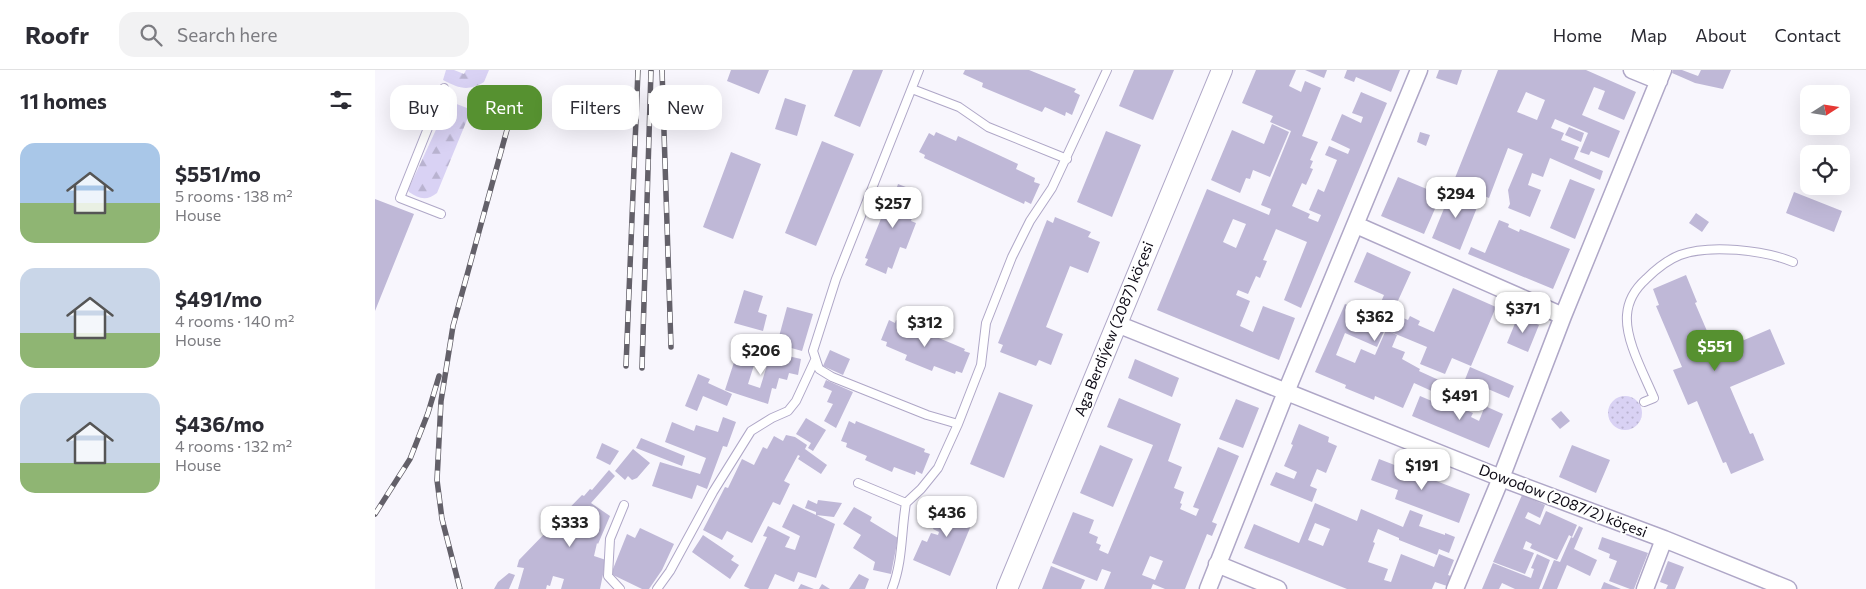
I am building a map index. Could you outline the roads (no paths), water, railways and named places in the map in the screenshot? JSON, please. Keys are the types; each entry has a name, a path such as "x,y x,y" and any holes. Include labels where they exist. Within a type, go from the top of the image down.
{"street":[{"name":"Aga Berdiýew (2087) köçesi","path":"1007,589 1222,70"},
{"path":"1208,589 1419,70"},
{"path":"1455,589 1501,478 1563,316 1661,76 1632,70"},
{"path":"1356,225 1563,316"},
{"name":"Dowodow (2087/2) köçesi","path":"1117,324 1501,478 1788,589"},
{"path":"1645,589 1664,540"},
{"path":"1217,564 1278,589"}],"lane":[{"path":"919,70 837,279 813,351 819,369 832,377 958,424"},
{"path":"892,589 897,575 902,548 902,526 906,503 921,489 938,468 981,366 986,323 1012,257 1030,221 1052,188 1067,159 1107,70"},
{"path":"912,89 959,106 989,127 1067,159"},
{"path":"427,130 400,198 441,214"},
{"path":"1644,402 1654,398 1634,350 1628,329 1627,315 1630,300 1639,285 1665,262 1697,251 1737,250 1783,258 1793,262"},
{"path":"657,589 670,571 713,492 751,431 788,411 796,401 815,360"},
{"path":"858,483 906,503"},
{"path":"620,589 608,576 610,539 624,505"}],"railway":[{"path":"626,366 638,70"},
{"path":"642,368 651,70"},
{"path":"662,70 671,347"},
{"path":"460,589 442,519 437,480 441,401 453,326 507,130"},
{"path":"375,514 410,459 428,413 439,376"}]}
